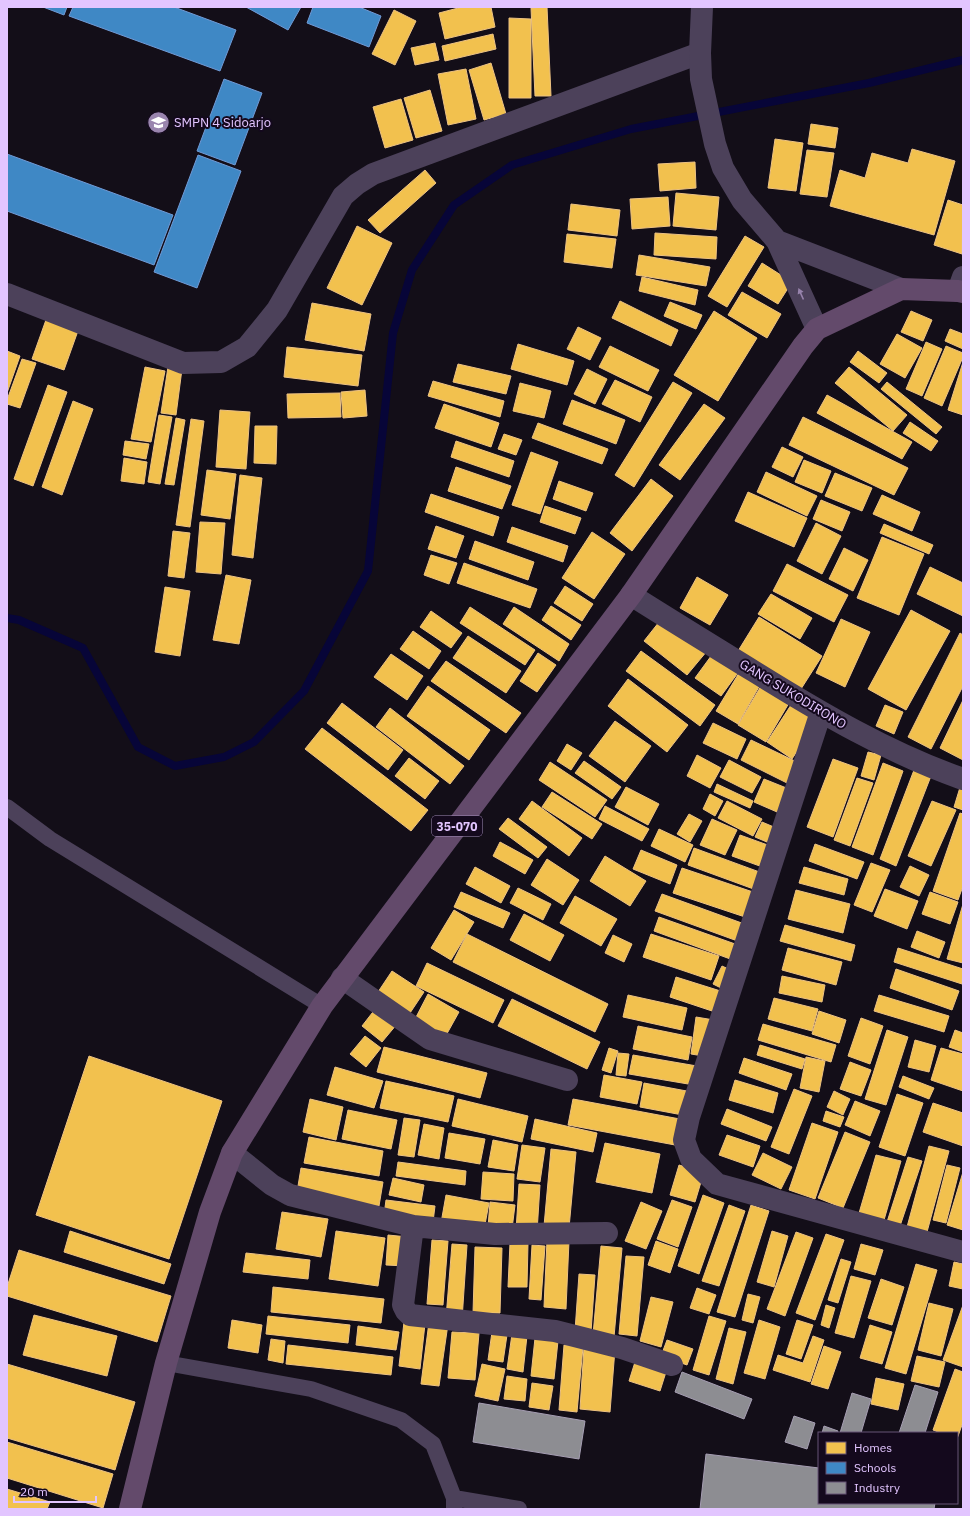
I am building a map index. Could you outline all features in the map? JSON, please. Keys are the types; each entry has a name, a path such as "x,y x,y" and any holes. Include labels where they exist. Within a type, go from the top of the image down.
{"main road":[{"name":"35-070","path":"130,1509 166,1363 210,1212 232,1153 322,1006 631,595 803,346 817,329 901,289 961,287"}],"street":[{"path":"702,7 700,53 701,79 715,144 723,168 742,200 777,241 817,329"},
{"path":"7,294 183,363 221,362 247,347 277,310 343,196 367,177 700,53"},
{"path":"777,241 901,289"},
{"name":"GANG SUKODIRONO","path":"631,595 820,712 879,744 963,779"},
{"path":"820,712 689,1117 684,1140 691,1159 716,1184 963,1252"},
{"path":"342,978 430,1039 567,1080"},
{"path":"232,1153 272,1185 290,1195 413,1226 495,1234 607,1233"},
{"path":"413,1226 403,1305 406,1312 410,1314 555,1331 622,1348 672,1365"}],"lane":[{"path":"7,807 50,839 322,1006"},
{"path":"166,1363 311,1389 401,1420 433,1444 454,1504 519,1509"}],"building: Homes":[{"path":"462,7 491,7 495,27 445,39 439,13"},
{"path":"547,7 551,96 535,96 531,8"},
{"path":"394,10 416,21 395,65 372,54"},
{"path":"509,18 531,19 531,98 509,98"},
{"path":"493,34 496,49 445,61 442,46"},
{"path":"435,43 439,60 415,65 411,48"},
{"path":"491,63 506,114 484,120 469,70"},
{"path":"466,69 476,119 448,125 438,74"},
{"path":"430,90 442,131 416,138 404,98"},
{"path":"401,99 413,140 385,148 373,107"},
{"path":"811,124 838,128 835,148 808,144"},
{"path":"775,139 803,143 796,191 768,188"},
{"path":"912,149 955,161 934,235 830,206 840,170 865,178 872,153 908,163"},
{"path":"807,150 834,153 827,197 800,194"},
{"path":"695,162 696,188 660,191 658,164"},
{"path":"425,170 436,183 380,233 368,220"},
{"path":"676,193 719,197 716,230 673,226"},
{"path":"668,197 670,226 632,229 630,199"},
{"path":"948,200 963,205 962,254 934,245"},
{"path":"571,204 620,210 617,236 568,230"},
{"path":"357,226 392,243 362,305 327,288"},
{"path":"655,233 717,237 716,259 654,255"},
{"path":"567,234 616,239 612,268 564,262"},
{"path":"745,236 764,247 727,307 708,296"},
{"path":"639,255 710,267 706,286 636,275"},
{"path":"762,263 792,282 778,304 748,286"},
{"path":"642,277 698,290 695,305 639,291"},
{"path":"742,292 781,314 767,338 728,315"},
{"path":"620,301 678,330 671,346 612,318"},
{"path":"670,302 702,315 696,329 664,316"},
{"path":"312,303 371,314 364,351 305,340"},
{"path":"714,311 757,338 718,401 674,375"},
{"path":"911,311 932,320 923,341 901,332"},
{"path":"47,317 79,328 64,370 32,359"},
{"path":"578,327 601,338 590,360 567,349"},
{"path":"950,329 963,334 963,349 945,341"},
{"path":"897,334 922,348 905,378 880,364"},
{"path":"926,342 942,349 922,396 906,389"},
{"path":"518,344 574,361 567,385 511,369"},
{"path":"610,346 659,370 648,391 599,367"},
{"path":"946,346 963,353 963,357 942,406 924,398"},
{"path":"287,347 362,355 358,386 284,377"},
{"path":"7,351 20,356 7,393"},
{"path":"858,351 887,373 879,383 850,362"},
{"path":"22,359 36,363 20,408 7,404 7,400"},
{"path":"963,362 963,415 948,410"},
{"path":"458,364 511,376 506,394 453,382"},
{"path":"145,367 165,371 151,442 131,439"},
{"path":"168,367 182,369 176,415 161,413"},
{"path":"849,367 907,415 893,431 835,383"},
{"path":"587,369 607,379 595,404 574,394"},
{"path":"615,380 652,397 640,422 602,404"},
{"path":"433,381 504,401 500,417 428,396"},
{"path":"673,382 692,393 634,487 615,475"},
{"path":"887,382 942,427 936,434 881,389"},
{"path":"520,383 551,391 544,418 513,411"},
{"path":"48,385 67,392 33,486 14,479"},
{"path":"365,390 367,416 343,418 341,392"},
{"path":"340,393 341,417 288,418 287,394"},
{"path":"827,395 912,442 902,459 817,413"},
{"path":"572,400 625,420 616,444 563,424"},
{"path":"73,401 93,409 62,495 42,487"},
{"path":"444,404 499,423 491,447 435,428"},
{"path":"704,404 725,418 680,480 659,465"},
{"path":"220,410 250,412 246,469 216,467"},
{"path":"159,415 172,417 160,484 148,482"},
{"path":"803,417 908,468 894,495 789,445"},
{"path":"176,418 185,420 174,485 165,484"},
{"path":"191,419 204,421 190,527 176,525"},
{"path":"910,422 938,441 931,451 903,433"},
{"path":"538,423 608,449 602,464 532,438"},
{"path":"255,426 277,426 276,464 254,463"},
{"path":"504,434 522,440 516,455 498,449"},
{"path":"125,441 149,444 146,459 123,455"},
{"path":"456,441 514,461 509,477 451,457"},
{"path":"782,447 803,457 793,477 772,467"},
{"path":"531,452 558,462 540,514 512,505"},
{"path":"124,458 147,462 144,484 121,481"},
{"path":"804,460 831,471 822,493 795,482"},
{"path":"456,467 511,486 502,509 448,491"},
{"path":"207,470 236,474 230,519 201,515"},
{"path":"766,472 817,496 807,516 757,492"},
{"path":"835,473 872,488 862,511 825,496"},
{"path":"240,475 262,478 253,558 232,555"},
{"path":"651,479 673,496 632,551 610,533"},
{"path":"559,481 593,493 586,511 553,499"},
{"path":"748,492 807,518 794,547 735,521"},
{"path":"431,494 499,517 493,536 425,512"},
{"path":"882,495 920,512 912,531 873,514"},
{"path":"821,500 850,512 842,531 813,519"},
{"path":"545,506 581,518 575,534 540,522"},
{"path":"200,522 225,523 221,574 196,572"},
{"path":"816,523 841,536 822,574 797,561"},
{"path":"884,524 933,545 929,554 880,533"},
{"path":"436,526 464,536 456,558 428,549"},
{"path":"512,527 568,546 563,562 507,542"},
{"path":"173,531 190,533 184,578 168,576"},
{"path":"592,532 625,554 594,599 562,578"},
{"path":"882,537 924,554 899,615 857,598"},
{"path":"475,541 534,562 528,580 469,559"},
{"path":"844,548 868,560 853,591 829,579"},
{"path":"431,555 457,563 449,584 424,575"},
{"path":"464,563 537,589 530,608 457,583"},
{"path":"787,564 848,595 834,622 773,591"},
{"path":"930,567 963,583 963,616 917,594"},
{"path":"226,575 251,580 239,644 213,640"},
{"path":"697,577 728,595 710,625 680,608"},
{"path":"565,586 593,604 582,621 554,603"},
{"path":"165,587 190,591 180,656 155,652"},
{"path":"771,594 812,618 800,639 758,614"},
{"path":"551,606 581,625 571,640 542,620"},
{"path":"470,607 535,650 525,665 460,623"},
{"path":"514,607 569,644 559,661 503,624"},
{"path":"911,610 950,631 906,710 868,689"},
{"path":"431,611 462,633 451,648 420,627"},
{"path":"663,617 707,651 687,675 644,641"},
{"path":"759,617 822,656 801,689 738,651"},
{"path":"841,619 870,632 845,687 816,673"},
{"path":"413,631 441,651 429,669 400,649"},
{"path":"960,633 963,635 963,686 931,749 908,737"},
{"path":"468,636 521,671 506,693 453,658"},
{"path":"641,651 715,705 700,726 626,671"},
{"path":"714,652 740,670 721,696 695,678"},
{"path":"538,653 556,665 537,692 520,681"},
{"path":"391,654 423,676 407,700 374,677"},
{"path":"446,661 521,713 506,733 431,681"},
{"path":"739,673 760,685 738,724 716,711"},
{"path":"628,679 688,725 667,752 608,706"},
{"path":"428,686 490,730 469,760 407,716"},
{"path":"761,686 789,703 766,742 738,725"},
{"path":"963,700 963,760 940,748"},
{"path":"342,703 403,750 388,770 327,723"},
{"path":"791,705 817,721 792,759 767,742"},
{"path":"885,705 903,712 894,734 876,726"},
{"path":"390,708 464,766 450,784 376,727"},
{"path":"615,721 651,746 625,782 589,756"},
{"path":"713,723 746,739 737,759 703,743"},
{"path":"322,728 428,810 411,831 305,749"},
{"path":"751,740 797,762 787,783 741,760"},
{"path":"567,744 582,753 571,770 557,761"},
{"path":"868,752 881,755 874,780 861,776"},
{"path":"697,755 721,768 710,788 687,776"},
{"path":"409,758 439,781 425,799 395,776"},
{"path":"833,759 858,768 833,837 807,827"},
{"path":"729,760 761,777 752,793 720,777"},
{"path":"584,761 621,787 612,799 575,773"},
{"path":"550,762 607,800 595,817 539,780"},
{"path":"883,763 903,771 873,855 852,847"},
{"path":"914,770 931,776 896,866 880,859"},
{"path":"857,778 873,783 850,846 834,840"},
{"path":"764,779 794,791 784,815 754,802"},
{"path":"717,784 753,801 750,808 714,792"},
{"path":"961,784 963,785 963,810 954,807"},
{"path":"626,787 659,804 648,825 615,807"},
{"path":"552,792 602,824 592,839 542,807"},
{"path":"710,794 723,801 715,816 703,809"},
{"path":"532,801 582,838 569,856 519,819"},
{"path":"727,801 762,819 753,836 718,818"},
{"path":"932,801 956,810 931,866 908,856"},
{"path":"605,806 649,829 642,841 599,819"},
{"path":"960,813 963,814 963,886 958,900 933,891"},
{"path":"689,814 702,821 690,842 677,834"},
{"path":"508,818 547,847 538,858 499,829"},
{"path":"712,819 737,830 725,855 700,845"},
{"path":"762,822 781,830 774,845 755,837"},
{"path":"659,829 693,845 685,862 651,846"},
{"path":"740,835 776,848 768,869 732,856"},
{"path":"500,842 533,860 525,874 493,856"},
{"path":"815,844 864,862 857,879 809,861"},
{"path":"694,848 765,874 759,891 688,865"},
{"path":"641,850 677,865 670,884 633,869"},
{"path":"605,856 646,881 630,906 590,881"},
{"path":"547,859 579,880 563,905 531,885"},
{"path":"871,863 890,870 872,912 854,905"},
{"path":"910,866 929,875 919,896 900,887"},
{"path":"475,867 510,886 501,903 466,884"},
{"path":"804,867 848,879 844,895 799,883"},
{"path":"682,868 756,893 748,918 673,893"},
{"path":"518,888 551,904 543,920 510,903"},
{"path":"885,889 918,901 907,929 874,916"},
{"path":"796,890 850,904 843,933 788,919"},
{"path":"461,892 510,913 503,928 454,907"},
{"path":"930,892 958,902 950,924 922,914"},
{"path":"662,894 750,926 743,943 655,911"},
{"path":"575,896 617,919 601,946 560,923"},
{"path":"963,904 963,963 947,959"},
{"path":"454,910 474,922 451,960 431,948"},
{"path":"524,914 564,935 550,961 510,940"},
{"path":"659,917 738,945 733,960 654,931"},
{"path":"785,925 855,945 851,961 780,941"},
{"path":"917,931 945,942 939,958 911,947"},
{"path":"467,934 608,1004 595,1032 453,962"},
{"path":"651,934 719,956 711,980 643,957"},
{"path":"613,935 632,944 624,962 605,953"},
{"path":"788,948 842,962 836,985 782,970"},
{"path":"898,948 963,969 962,984 894,962"},
{"path":"427,963 504,1000 493,1023 416,986"},
{"path":"722,966 735,972 725,990 713,984"},
{"path":"896,969 959,991 952,1010 890,988"},
{"path":"392,971 424,992 410,1013 378,992"},
{"path":"782,976 825,985 822,1002 779,993"},
{"path":"676,977 727,993 721,1014 670,997"},
{"path":"428,994 459,1012 444,1039 413,1023"},
{"path":"628,995 687,1008 682,1030 623,1017"},
{"path":"879,995 949,1016 944,1032 874,1011"},
{"path":"774,998 818,1009 812,1031 768,1019"},
{"path":"512,999 600,1042 587,1069 498,1026"},
{"path":"376,1008 397,1024 382,1042 362,1026"},
{"path":"819,1011 846,1020 839,1043 812,1034"},
{"path":"696,1017 714,1020 709,1057 691,1054"},
{"path":"861,1018 883,1026 870,1064 848,1056"},
{"path":"763,1024 836,1045 831,1062 758,1040"},
{"path":"638,1026 692,1037 688,1060 633,1049"},
{"path":"887,1030 908,1037 886,1105 865,1099"},
{"path":"955,1030 963,1033 963,1052 949,1047"},
{"path":"365,1036 381,1048 366,1067 350,1054"},
{"path":"915,1040 936,1046 929,1072 908,1067"},
{"path":"760,1045 805,1059 802,1069 757,1055"},
{"path":"384,1047 487,1073 480,1098 377,1072"},
{"path":"609,1048 618,1051 611,1073 602,1070"},
{"path":"941,1048 963,1054 963,1091 931,1080"},
{"path":"618,1053 629,1054 626,1076 616,1075"},
{"path":"633,1055 697,1066 694,1085 629,1074"},
{"path":"89,1056 222,1101 169,1259 36,1215"},
{"path":"806,1057 825,1061 819,1092 800,1088"},
{"path":"744,1058 792,1074 786,1090 739,1073"},
{"path":"850,1062 871,1070 861,1096 840,1089"},
{"path":"335,1067 383,1081 374,1108 327,1095"},
{"path":"604,1075 642,1082 637,1104 600,1097"},
{"path":"903,1076 934,1088 929,1099 899,1087"},
{"path":"735,1080 778,1093 773,1113 729,1100"},
{"path":"386,1081 454,1096 448,1122 380,1108"},
{"path":"644,1083 692,1092 688,1116 640,1107"},
{"path":"794,1089 812,1096 789,1154 771,1147"},
{"path":"834,1091 850,1099 843,1115 827,1107"},
{"path":"897,1094 923,1103 905,1156 879,1147"},
{"path":"310,1099 343,1107 336,1140 303,1132"},
{"path":"458,1099 528,1116 522,1142 452,1126"},
{"path":"573,1099 680,1119 675,1145 568,1125"},
{"path":"855,1101 880,1111 870,1136 845,1125"},
{"path":"933,1103 963,1113 963,1146 923,1132"},
{"path":"727,1109 772,1127 766,1141 721,1124"},
{"path":"348,1110 397,1120 391,1149 342,1139"},
{"path":"826,1111 844,1117 840,1127 823,1121"},
{"path":"404,1118 420,1120 414,1157 398,1155"},
{"path":"535,1119 597,1133 593,1152 531,1139"},
{"path":"812,1123 838,1132 815,1199 789,1190"},
{"path":"424,1124 444,1128 439,1159 418,1155"},
{"path":"845,1132 870,1142 843,1208 818,1198"},
{"path":"449,1133 485,1139 480,1164 445,1158"},
{"path":"727,1135 760,1146 753,1167 719,1155"},
{"path":"309,1137 383,1151 379,1176 304,1163"},
{"path":"493,1140 518,1145 514,1171 488,1167"},
{"path":"605,1143 660,1154 652,1193 596,1182"},
{"path":"522,1145 545,1148 540,1182 517,1179"},
{"path":"929,1146 949,1151 927,1232 907,1227"},
{"path":"551,1149 576,1152 569,1228 544,1226"},
{"path":"763,1153 792,1167 781,1189 752,1175"},
{"path":"876,1155 901,1161 882,1227 857,1220"},
{"path":"908,1157 922,1161 900,1226 887,1222"},
{"path":"398,1162 466,1171 465,1185 396,1176"},
{"path":"679,1165 704,1172 695,1202 670,1195"},
{"path":"947,1165 960,1168 946,1223 933,1220"},
{"path":"301,1168 383,1182 379,1206 297,1192"},
{"path":"483,1172 514,1174 513,1201 481,1199"},
{"path":"963,1172 963,1230 947,1225"},
{"path":"393,1178 424,1185 421,1202 389,1195"},
{"path":"519,1184 540,1185 537,1232 516,1231"},
{"path":"446,1195 489,1203 484,1230 441,1223"},
{"path":"703,1195 724,1203 699,1274 678,1266"},
{"path":"386,1200 435,1206 433,1222 384,1215"},
{"path":"672,1200 692,1207 678,1247 657,1239"},
{"path":"490,1202 515,1205 512,1229 488,1227"},
{"path":"641,1202 662,1211 646,1249 625,1241"},
{"path":"729,1205 745,1211 719,1286 702,1281"},
{"path":"751,1205 769,1211 735,1317 717,1312"},
{"path":"282,1212 328,1219 321,1257 276,1249"},
{"path":"70,1231 171,1264 164,1284 64,1252"},
{"path":"336,1231 385,1238 378,1286 329,1279"},
{"path":"772,1231 788,1236 774,1287 757,1282"},
{"path":"796,1232 813,1238 785,1316 767,1309"},
{"path":"826,1234 844,1240 815,1320 796,1313"},
{"path":"388,1235 408,1237 406,1266 386,1265"},
{"path":"432,1240 448,1241 443,1305 427,1304"},
{"path":"547,1240 569,1241 566,1309 544,1307"},
{"path":"656,1241 678,1249 670,1273 648,1265"},
{"path":"510,1243 528,1243 527,1287 508,1287"},
{"path":"452,1244 467,1245 462,1320 446,1318"},
{"path":"861,1244 883,1250 875,1275 854,1269"},
{"path":"532,1245 545,1246 541,1300 529,1299"},
{"path":"601,1246 622,1248 614,1337 593,1335"},
{"path":"475,1247 502,1248 500,1313 473,1313"},
{"path":"19,1250 171,1296 157,1342 7,1296 7,1287"},
{"path":"246,1253 310,1260 308,1279 243,1272"},
{"path":"626,1256 644,1257 637,1336 619,1334"},
{"path":"841,1259 851,1262 838,1303 828,1300"},
{"path":"954,1262 963,1264 963,1289 949,1286"},
{"path":"916,1264 937,1270 906,1374 885,1368"},
{"path":"579,1274 595,1275 591,1332 575,1331"},
{"path":"851,1276 871,1281 854,1338 835,1333"},
{"path":"881,1279 904,1287 892,1325 868,1318"},
{"path":"273,1287 384,1299 381,1323 271,1312"},
{"path":"697,1288 716,1295 709,1314 690,1308"},
{"path":"748,1294 760,1297 753,1323 742,1320"},
{"path":"651,1297 673,1302 661,1347 640,1341"},
{"path":"929,1303 953,1309 941,1356 918,1350"},
{"path":"826,1305 835,1308 829,1328 821,1325"},
{"path":"963,1305 963,1367 943,1360"},
{"path":"34,1315 117,1336 107,1376 23,1355"},
{"path":"268,1316 350,1325 348,1343 266,1334"},
{"path":"709,1316 726,1321 709,1375 693,1370"},
{"path":"232,1320 262,1325 258,1353 228,1348"},
{"path":"759,1320 780,1327 765,1379 744,1373"},
{"path":"797,1320 813,1325 801,1359 786,1354"},
{"path":"404,1322 425,1324 420,1369 399,1366"},
{"path":"429,1322 448,1324 439,1386 421,1384"},
{"path":"870,1325 892,1332 882,1364 860,1358"},
{"path":"358,1326 399,1332 396,1350 356,1345"},
{"path":"729,1328 746,1332 733,1384 716,1379"},
{"path":"452,1332 479,1333 475,1380 448,1378"},
{"path":"492,1332 507,1335 503,1362 488,1360"},
{"path":"512,1334 527,1336 523,1372 507,1369"},
{"path":"813,1336 824,1340 810,1382 773,1370 778,1355 803,1363"},
{"path":"535,1338 558,1341 554,1379 531,1376"},
{"path":"271,1339 285,1341 283,1363 268,1360"},
{"path":"667,1340 693,1349 687,1365 661,1356"},
{"path":"288,1345 393,1357 391,1375 286,1364"},
{"path":"564,1345 583,1347 577,1412 559,1410"},
{"path":"824,1346 841,1352 828,1389 811,1384"},
{"path":"584,1347 615,1349 610,1412 580,1409"},
{"path":"917,1356 945,1362 939,1387 911,1381"},
{"path":"635,1362 666,1372 660,1391 629,1381"},
{"path":"7,1364 135,1402 115,1470 7,1438"},
{"path":"482,1364 505,1369 498,1401 475,1396"},
{"path":"955,1369 963,1372 963,1422 958,1436 958,1432 938,1432 933,1430"},
{"path":"507,1376 527,1379 525,1401 504,1399"},
{"path":"876,1378 904,1384 898,1410 871,1404"},
{"path":"532,1383 553,1386 549,1410 529,1407"},
{"path":"7,1442 113,1474 103,1508 7,1478"},
{"path":"7,1489 50,1502 47,1509 7,1509"}],"building: Schools":[{"path":"43,7 67,7 64,15"},
{"path":"73,7 174,7 236,30 220,71 69,16"},
{"path":"246,7 301,7 288,30"},
{"path":"313,7 359,7 381,16 369,47 307,23"},
{"path":"224,79 262,93 235,165 197,151"},
{"path":"7,154 173,215 154,265 7,211"},
{"path":"198,155 241,171 197,288 154,272"}],"building: Industry":[{"path":"682,1372 752,1399 744,1419 675,1392"},
{"path":"915,1385 938,1392 925,1432 899,1432"},
{"path":"852,1393 871,1399 861,1432 840,1432"},
{"path":"479,1403 585,1421 579,1459 473,1442"},
{"path":"794,1416 815,1423 807,1449 785,1442"},
{"path":"824,1426 838,1431 838,1432 822,1432"},
{"path":"706,1454 818,1468 818,1504 935,1504 934,1509 700,1509"}],"waterway":[{"path":"7,618 19,620 83,648 138,747 175,766 224,757 254,742 304,691 368,571 393,333 412,270 454,205 512,165 631,129 869,83 963,60"}],"place":[{"name":"SMPN 4 Sidoarjo","path":"158,122"}]}
